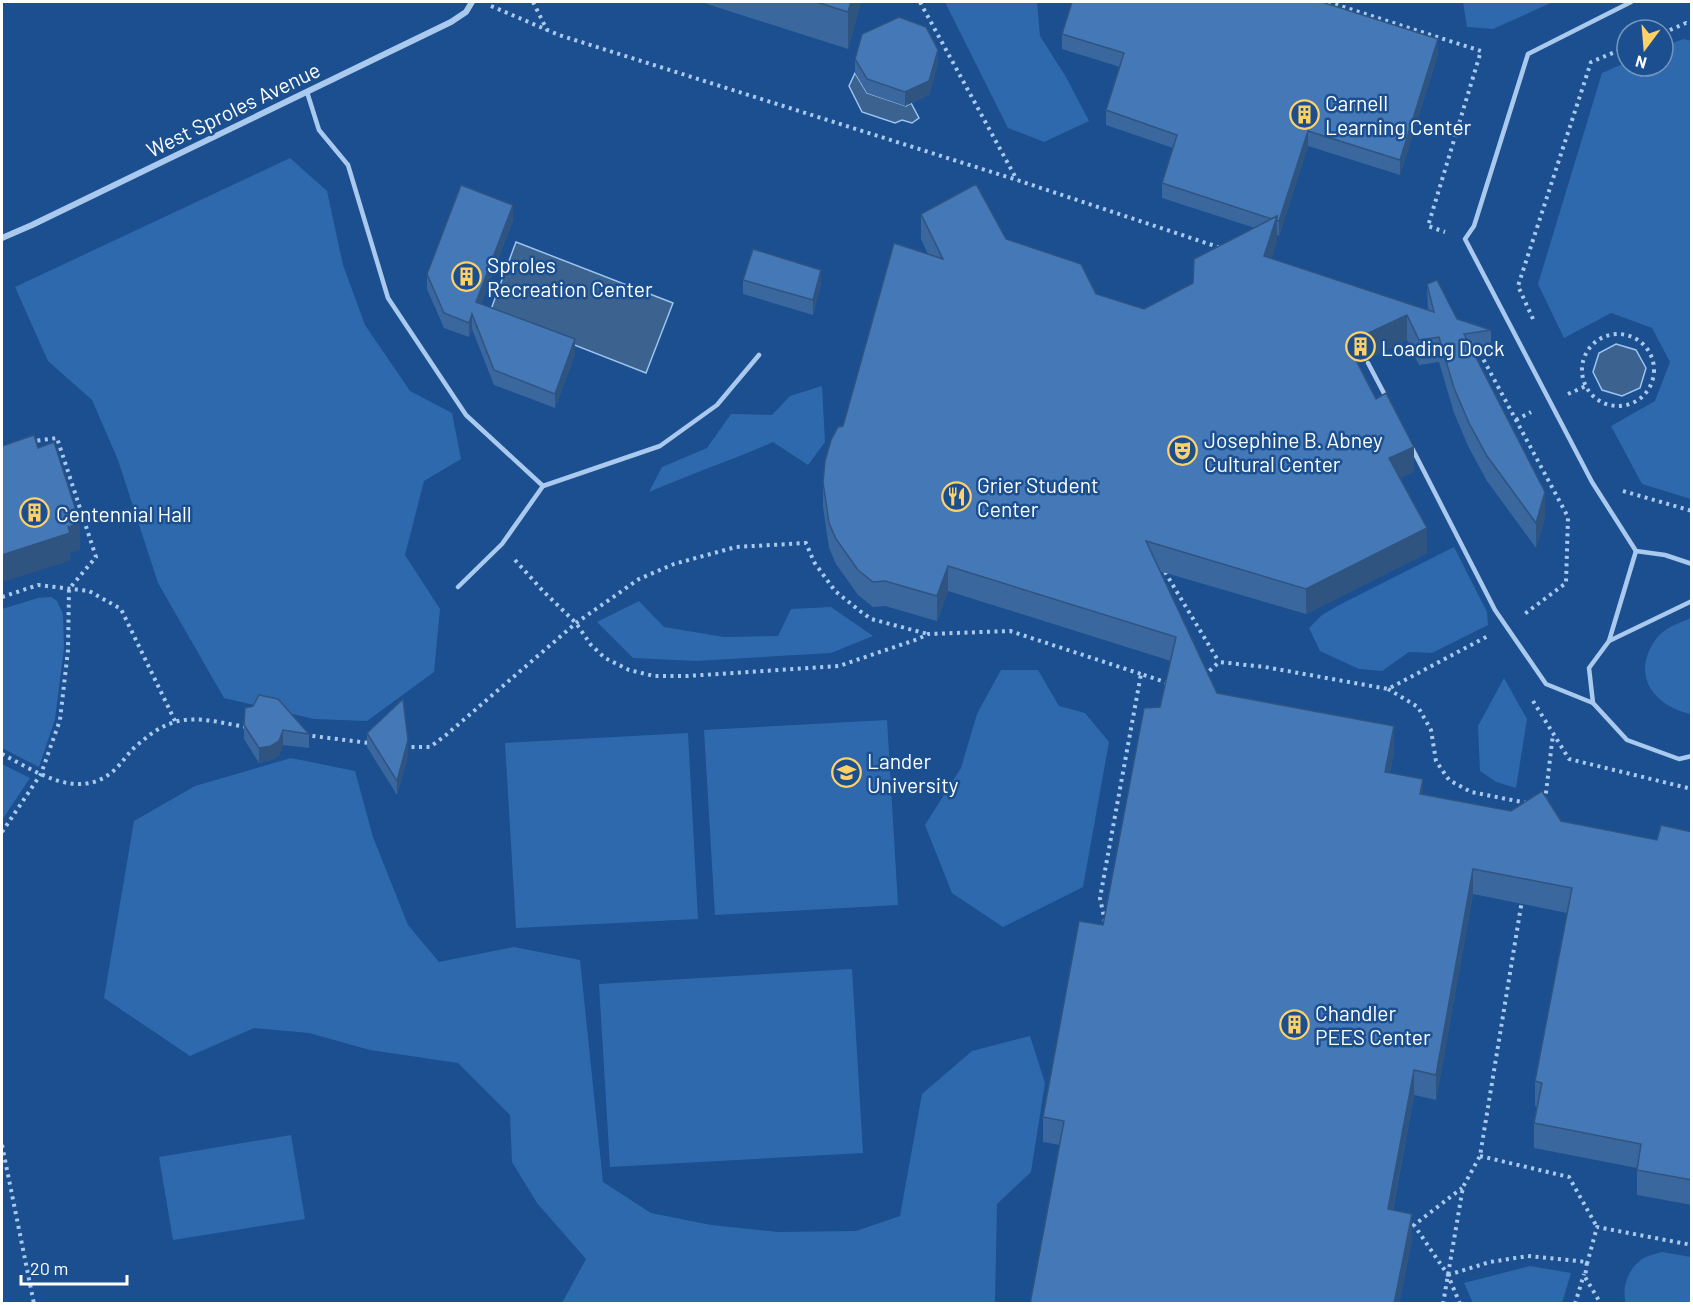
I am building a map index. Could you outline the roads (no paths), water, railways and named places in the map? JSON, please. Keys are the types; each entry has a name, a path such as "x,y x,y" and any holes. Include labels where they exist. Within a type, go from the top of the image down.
{"street":[{"name":"West Sproles Avenue","path":"2,238 451,22 466,12 472,2"}],"lane":[{"path":"1593,703 1589,668 1609,641 1636,551 1592,482 1465,239 1473,225 1528,54 1631,2"},
{"path":"307,92 319,129 348,165 388,298 466,415 543,486"},
{"path":"458,587 502,544 543,486 660,446 717,405 759,355"},
{"path":"1368,363 1390,405"},
{"path":"1407,437 1495,610 1545,684 1593,703 1627,740 1679,759 1692,756"},
{"path":"1636,551 1665,555 1692,564"},
{"path":"1609,641 1692,601"}],"place":[{"name":"Carnell Learning Center","path":"1304,114"},
{"name":"Sproles Recreation Center","path":"466,276"},
{"name":"Loading Dock","path":"1360,347"},
{"name":"Josephine B. Abney Cultural Center","path":"1183,451"},
{"name":"Grier Student Center","path":"956,496"},
{"name":"Centennial Hall","path":"35,513"},
{"name":"Lander University","path":"846,772"},
{"name":"Chandler PEES Center","path":"1294,1024"}]}
